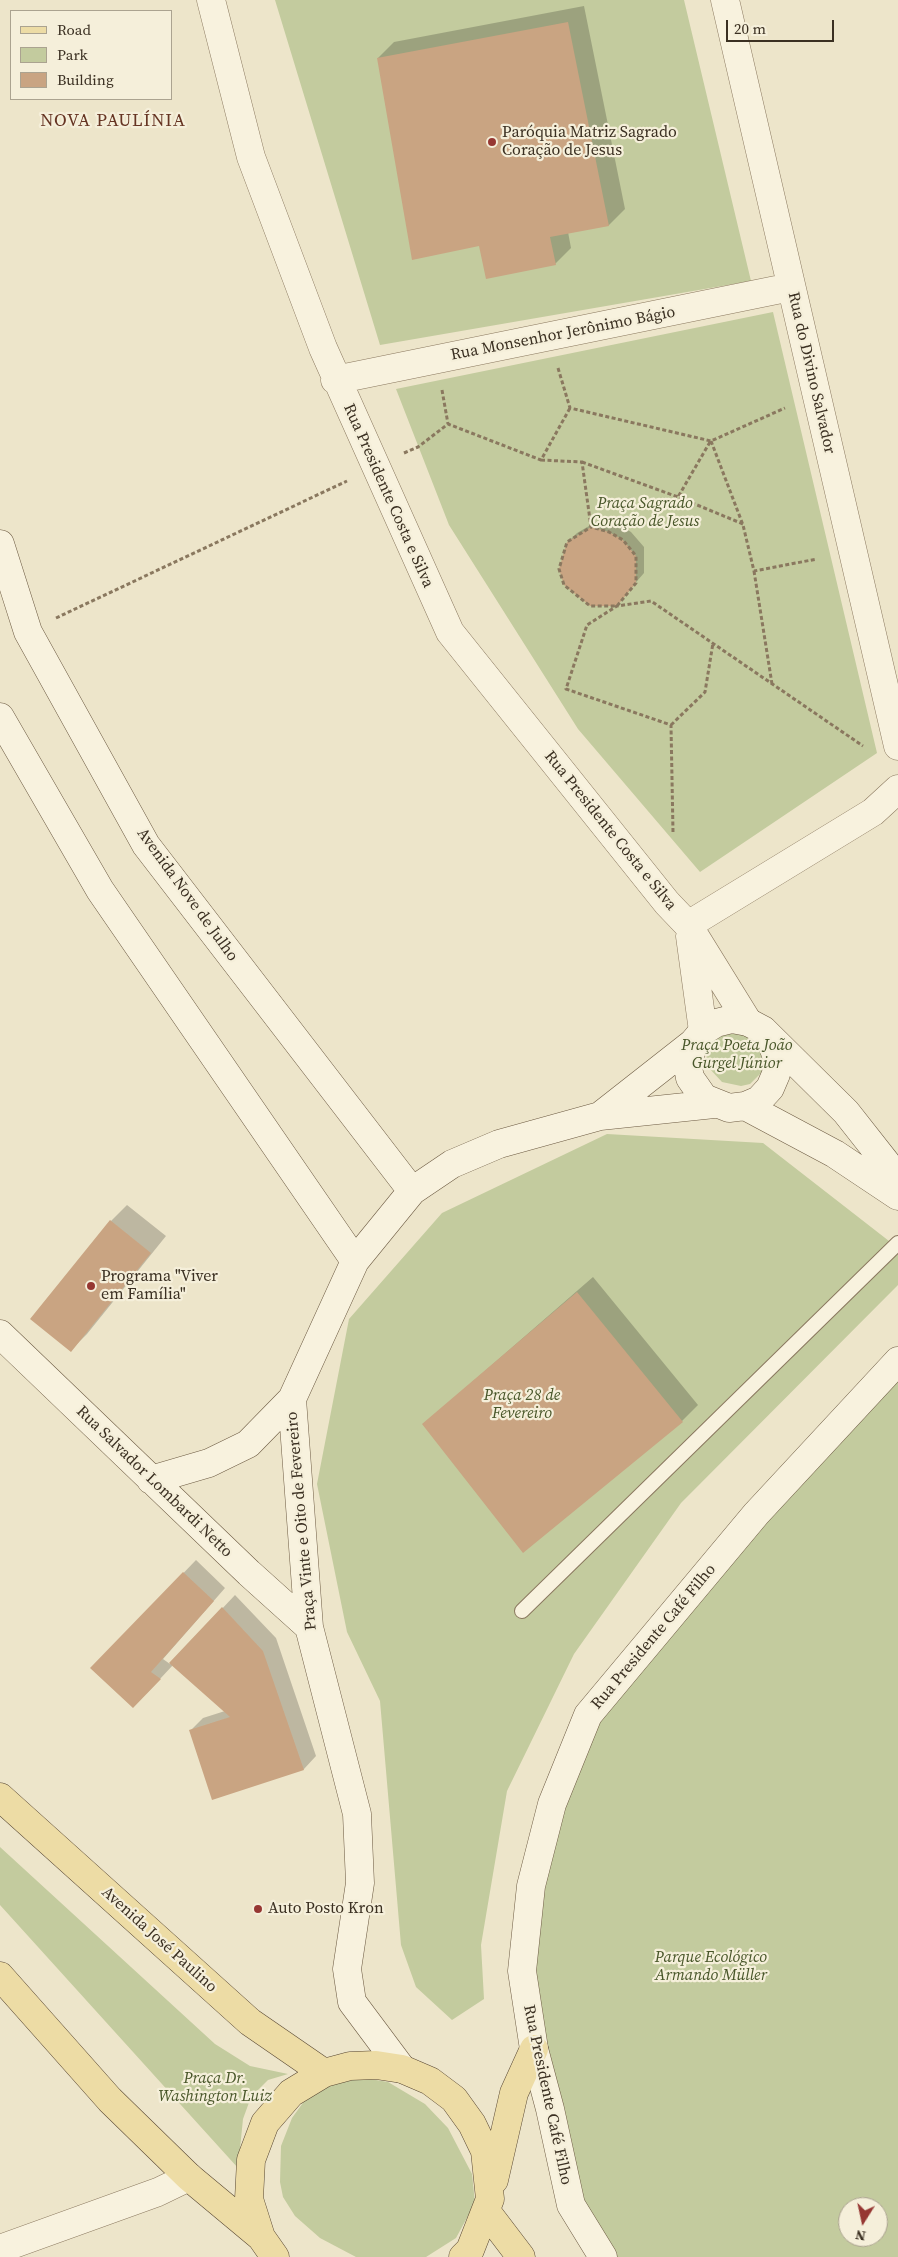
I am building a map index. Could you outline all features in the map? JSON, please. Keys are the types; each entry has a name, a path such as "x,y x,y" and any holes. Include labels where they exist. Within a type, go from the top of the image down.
{"main road":[{"name":"Avenida José Paulino","path":"0,1797 250,2022 324,2073"},
{"path":"0,1976 110,2100 190,2177 268,2247"},
{"path":"463,2257 470,2250 488,2205 514,2093 534,2049"},
{"path":"268,2247 250,2199 251,2160 265,2123 291,2093 324,2073 350,2066 376,2064 402,2069 430,2081 454,2099 472,2124 485,2151 488,2205 521,2257"}],"street":[{"name":"Rua Presidente Costa e Silva","path":"211,0 251,157 335,380 450,632 667,903 688,925 755,1026"},
{"name":"Rua do Divino Salvador","path":"726,0 898,746"},
{"name":"Rua Monsenhor Jerônimo Bágio","path":"335,380 791,288"},
{"name":"Avenida Nove de Julho","path":"0,544 28,632 146,845 412,1191"},
{"path":"0,717 100,890 355,1261"},
{"path":"688,925 873,812 898,789"},
{"name":"Rua Presidente Costa e Silva","path":"688,925 698,1037"},
{"path":"600,1116 716,1023 732,1019 755,1026 846,1112 898,1178"},
{"path":"698,1037 688,1067 690,1078 704,1098 714,1104 729,1108 746,1106 760,1100 770,1088 776,1074 777,1058 772,1043 755,1026"},
{"path":"151,1480 209,1463 248,1444 292,1399 355,1261 412,1191 452,1164 499,1144 600,1116 714,1104"},
{"path":"746,1106 835,1154 898,1196"},
{"name":"Rua Salvador Lombardi Netto","path":"0,1334 151,1480 310,1627"},
{"name":"Rua Presidente Café Filho","path":"603,2257 571,2205 550,2109 534,2049 522,1971 531,1886 552,1804 588,1715 756,1514 898,1362"},
{"name":"Praça Vinte e Oito de Fevereiro","path":"292,1399 310,1627 357,1814 360,1883 347,1969 352,2002 402,2069"},
{"path":"0,2249 158,2192 190,2177"}],"lane":[{"path":"522,1612 898,1243"}],"path":[{"path":"540,460 570,408 556,362"},
{"path":"441,387 448,424"},
{"path":"678,497 711,442 789,406"},
{"path":"570,408 711,442"},
{"path":"28,632 418,447 448,424"},
{"path":"448,424 540,460 582,462 678,497 743,524"},
{"path":"711,442 743,524 754,571 772,684"},
{"path":"582,462 591,527"},
{"path":"671,724 566,688 587,624 617,606 636,583 636,556 623,540 609,532 591,527 567,542 559,569 564,585 590,606 617,606 651,601 863,746"},
{"path":"754,571 817,559"},
{"path":"673,832 671,724 705,692 713,643"}],"green space":[{"path":"275,0 684,0 751,281 380,345"},
{"name":"Praça Sagrado Coração de Jesus","path":"773,312 877,753 700,872 578,729 449,525 396,389"},
{"name":"Praça Poeta João Gurgel Júnior","path":"724,1028 765,1043 764,1070 750,1084 741,1086 722,1082 709,1068 706,1059 710,1040"},
{"name":"Praça 28 de Fevereiro","path":"607,1134 763,1143 898,1248 898,1285 681,1503 574,1654 507,1791 481,1945 484,1999 452,2020 416,1987 401,1945 380,1701 347,1632 317,1484 349,1319 442,1213"},
{"name":"Parque Ecológico Armando Müller","path":"898,1361 898,2257 603,2257 550,2109 522,1971 588,1715"},
{"name":"Praça Dr. Washington Luiz","path":"0,1847 215,2044 250,2066 288,2074 268,2080 251,2097 243,2119 238,2168 0,1905"},
{"path":"364,2078 388,2082 425,2104 448,2128 472,2174 475,2203 456,2238 426,2257 356,2257 320,2238 295,2216 283,2197 280,2182 281,2146 292,2118 305,2100 334,2083"}],"building":[{"name":"Paróquia Matriz Sagrado Coração de Jesus","path":"568,22 609,226 550,237 556,265 486,279 479,246 412,260 377,58"},
{"path":"591,527 609,532 623,540 636,556 636,583 617,606 590,606 564,585 559,569 567,542"},
{"name":"Programa \"Viver em Família\"","path":"110,1220 151,1253 71,1352 30,1319"},
{"path":"577,1292 683,1422 523,1553 422,1424"},
{"path":"183,1572 214,1601 151,1672 161,1679 133,1708 90,1668"},
{"path":"222,1607 263,1651 304,1770 212,1800 189,1730 230,1717 169,1663"}],"place":[{"name":"Paróquia Matriz Sagrado Coração de Jesus","path":"492,142"},
{"name":"Programa \"Viver em Família\"","path":"91,1286"},
{"name":"Auto Posto Kron","path":"258,1909"}],"district":[{"name":"NOVA PAULÍNIA","path":"113,121"}]}
